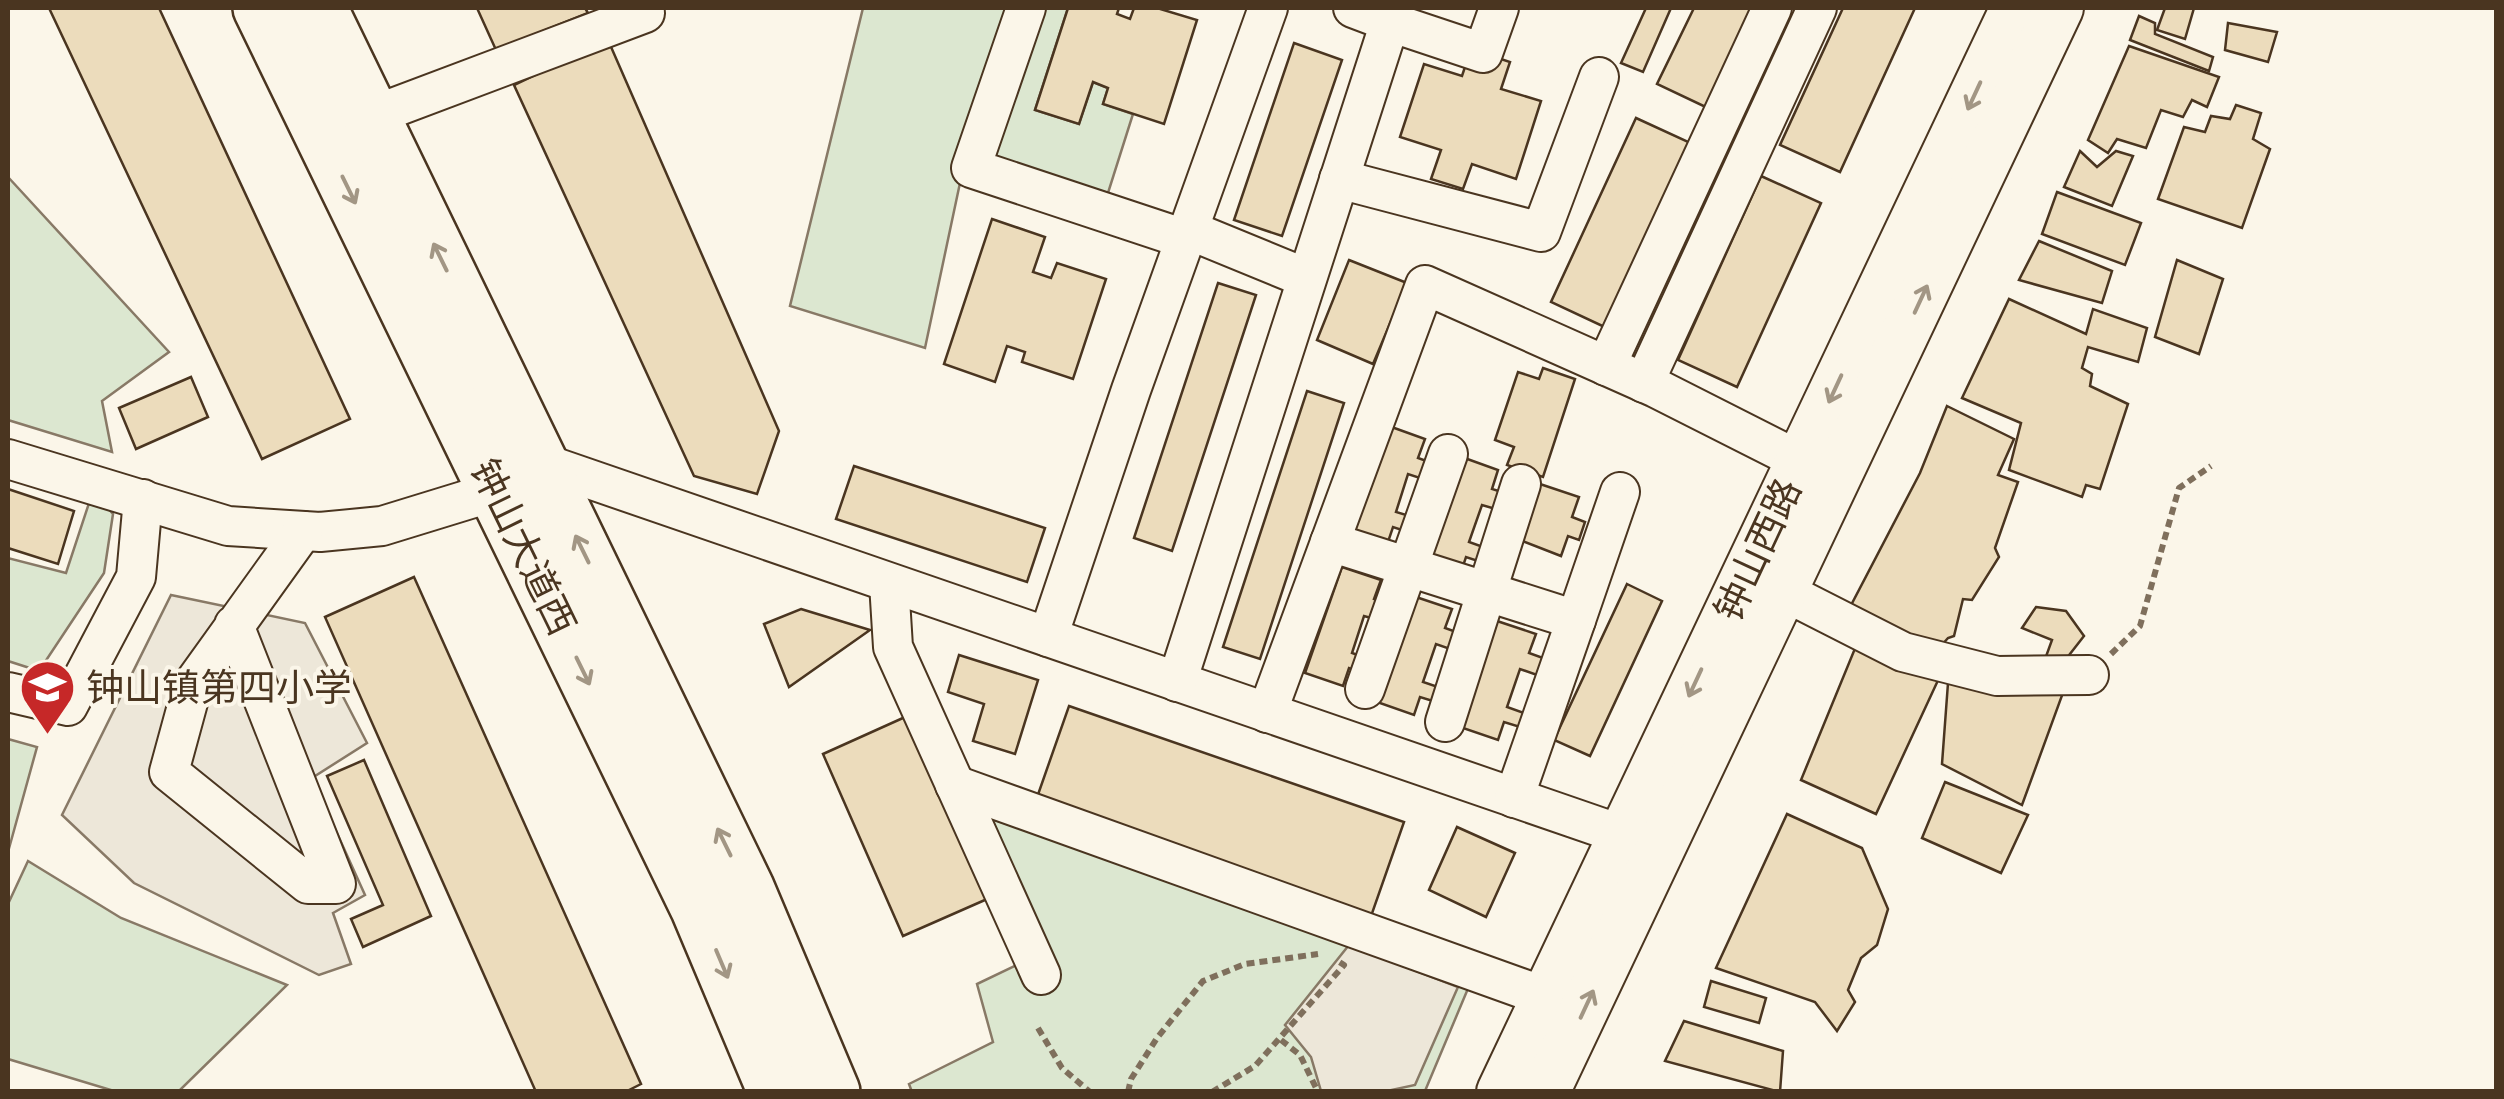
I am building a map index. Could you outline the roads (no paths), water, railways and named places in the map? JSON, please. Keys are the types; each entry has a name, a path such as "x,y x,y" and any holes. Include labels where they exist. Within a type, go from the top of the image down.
{"highway":[{"name":"钟山大道西","path":"260,8 347,125 518,477 746,888 832,1092"},
{"name":"钟山大道西","path":"318,8 347,125"},
{"name":"钟山大道西","path":"518,477 776,1092"}],"main road":[{"name":"钟山西路","path":"1818,470 2015,8"},
{"name":"钟山西路","path":"1545,1092 1642,842 1818,470 2059,8"},
{"name":"钟山西路","path":"1501,1092 1546,997 1642,842"}],"street":[{"path":"1026,8 972,168 1187,234 1306,278"},
{"path":"1048,637 1268,8"},
{"path":"1353,8 1484,53 1499,8"},
{"path":"1606,366 1772,8"},
{"path":"1644,383 1818,8"},
{"path":"347,125 644,14"},
{"path":"1177,682 1390,22"},
{"path":"1339,180 1541,232 1600,77"},
{"path":"1711,140 1749,156"},
{"path":"1268,713 1425,286 1644,383 1818,470"},
{"path":"1365,689 1448,454"},
{"path":"8,459 228,526 302,530 382,526 518,477 890,583 1642,842"},
{"path":"1445,722 1521,484"},
{"path":"1514,798 1620,492"},
{"path":"8,692 68,706 136,577 143,499"},
{"path":"234,626 336,884 308,884 169,772 192,684 302,530"},
{"path":"1330,542 1576,620"},
{"path":"890,583 894,647 1041,975"},
{"path":"1764,584 1904,652 1997,676 2088,676"},
{"path":"955,784 1546,997"}],"place":[{"name":"钟山镇第四小学","path":"47,737"}]}
